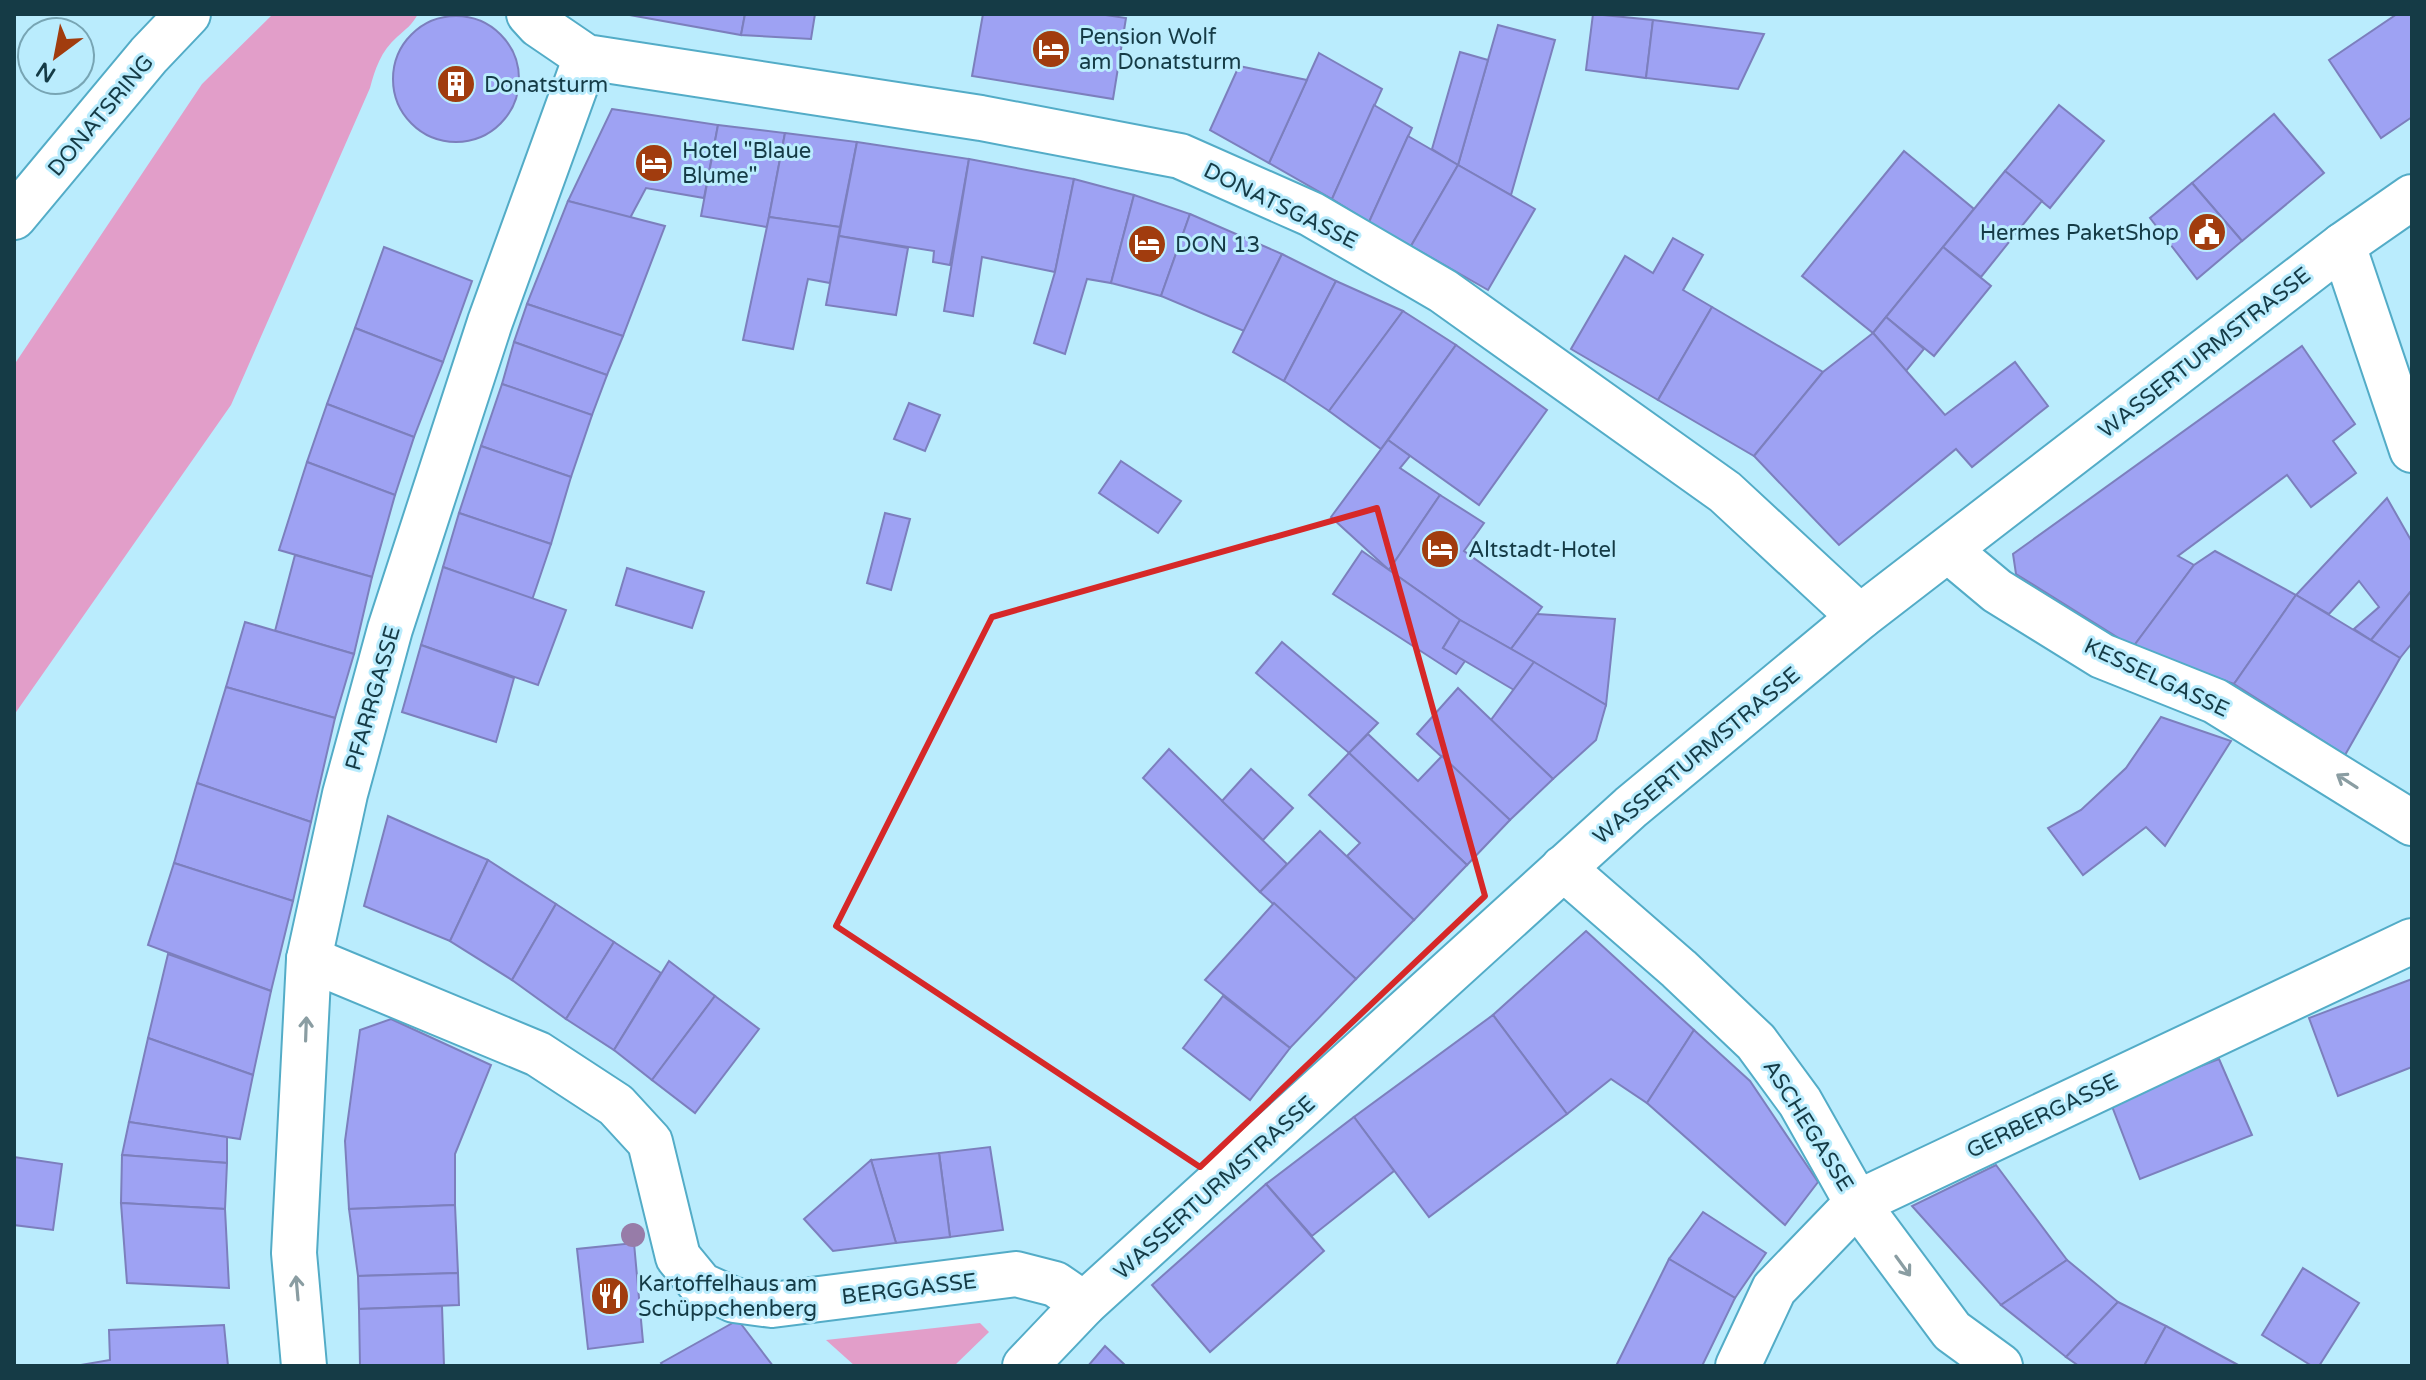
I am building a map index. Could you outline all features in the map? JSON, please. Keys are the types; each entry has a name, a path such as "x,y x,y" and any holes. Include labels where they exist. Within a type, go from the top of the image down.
{"street":[{"name":"DONATSRING","path":"14,217 149,55 188,14"},
{"path":"529,14 539,25 586,57"},
{"name":"DONATSGASSE","path":"586,57 981,118 1180,156 1311,214 1443,291 1725,492 1860,617"},
{"name":"PFARRGASSE","path":"304,1366 294,1253 309,959 345,794 390,629 490,322 586,57"},
{"name":"WASSERTURMSTRASSE","path":"1025,1366 1084,1304 1631,807 1860,617 2343,245 2412,197"},
{"path":"2343,245 2412,450"},
{"name":"KESSELGASSE","path":"1948,550 1997,591 2102,656 2215,701 2412,823"},
{"name":"ASCHEGASSE","path":"1563,868 1679,969 1756,1042 1800,1102 1857,1203 1952,1331 2000,1366"},
{"name":"GERBERGASSE","path":"1738,1366 1774,1289 1857,1203 2412,941"},
{"name":"BERGGASSE","path":"309,959 538,1054 616,1105 650,1142 678,1257 701,1285 723,1295 772,1305 1016,1274 1055,1284 1084,1304"}],"highlighted area":[{"path":"1377,508 1485,896 1200,1167 836,926 992,617"}],"shaded area":[{"path":"273,14 418,14 391,42 379,61 370,88 231,405 14,715 14,365 202,84"},
{"path":"980,1323 989,1332 954,1366 855,1366 826,1340"}],"building":[{"path":"624,14 745,14 741,35"},
{"path":"745,14 815,14 811,39 741,35"},
{"path":"983,14 1099,14 1126,18 1113,99 972,76"},
{"path":"1593,14 1653,20 1646,78 1586,70"},
{"path":"2397,14 2412,14 2412,117 2381,138 2329,60"},
{"name":"Donatsturm","path":"456,16 480,20 501,34 515,55 519,79 515,103 501,124 480,138 456,142 432,138 411,124 397,103 393,79 397,55 411,34 432,20"},
{"path":"1653,20 1764,34 1738,89 1646,78"},
{"path":"1498,25 1555,40 1511,195 1458,165"},
{"path":"1460,52 1488,60 1458,165 1432,149"},
{"path":"1319,53 1382,89 1332,199 1269,163"},
{"path":"1239,66 1307,80 1269,163 1210,130"},
{"path":"1374,105 1412,128 1369,222 1332,199"},
{"path":"2059,105 2104,141 2050,208 2005,171"},
{"path":"612,109 718,125 704,198 646,188 630,218 568,201"},
{"path":"2274,114 2324,173 2242,241 2192,183"},
{"path":"718,125 785,133 767,227 701,216"},
{"path":"785,133 857,142 840,227 769,217"},
{"path":"1408,136 1458,165 1411,246 1369,222"},
{"path":"857,142 969,159 950,265 933,262 934,251 839,236"},
{"path":"1904,151 1974,209 1873,333 1802,276"},
{"path":"969,159 1074,179 1055,272 982,257 973,316 944,311"},
{"path":"1458,165 1535,209 1488,290 1411,246"},
{"path":"2005,171 2042,201 1981,277 1943,247"},
{"path":"1074,179 1134,195 1111,283 1087,279 1065,354 1034,343 1055,272"},
{"path":"2192,183 2242,241 2197,279 2150,218"},
{"path":"1134,195 1190,214 1161,296 1111,283"},
{"path":"568,201 665,226 623,336 527,304"},
{"path":"1190,214 1282,254 1244,331 1161,296"},
{"path":"769,217 840,227 830,283 808,279 793,349 743,340"},
{"path":"839,236 908,248 896,315 826,305"},
{"path":"1673,238 1703,255 1683,290 1712,307 1658,400 1571,349 1625,256 1653,273"},
{"path":"384,247 472,281 443,362 355,328"},
{"path":"1943,247 1991,286 1934,356 1886,317"},
{"path":"1282,254 1336,281 1284,381 1233,352"},
{"path":"1336,281 1403,311 1329,411 1284,381"},
{"path":"527,304 623,336 607,375 514,342"},
{"path":"1712,307 1823,372 1754,456 1658,400"},
{"path":"1403,311 1456,345 1381,449 1329,411"},
{"path":"1886,317 1924,349 1906,371 1873,333"},
{"path":"355,328 443,362 414,437 327,404"},
{"path":"1873,333 1945,415 2015,362 2048,406 1972,467 1956,449 1839,545 1754,456 1823,372"},
{"path":"514,342 607,375 592,415 502,384"},
{"path":"1456,345 1547,410 1479,505 1388,440"},
{"path":"2302,346 2355,424 2333,441 2356,473 2311,507 2287,475 2178,556 2194,565 2133,647 2016,574 2013,554"},
{"path":"502,384 592,415 571,477 481,446"},
{"path":"909,403 940,415 925,451 894,439"},
{"path":"327,404 414,437 395,495 307,462"},
{"path":"1388,440 1410,456 1400,468 1440,495 1389,570 1331,517"},
{"path":"481,446 571,477 551,544 459,513"},
{"path":"1121,461 1181,501 1158,533 1099,493"},
{"path":"307,462 395,495 372,577 279,550"},
{"path":"1440,495 1484,523 1464,551 1542,607 1511,649 1460,620 1389,570"},
{"path":"2387,498 2412,542 2412,590 2371,640 2354,629 2379,607 2359,581 2329,614 2296,595"},
{"path":"459,513 551,544 532,600 443,567"},
{"path":"885,513 910,519 891,590 867,583"},
{"path":"1362,551 1460,620 1443,648 1465,661 1456,674 1333,594"},
{"path":"2215,551 2296,595 2234,684 2133,647 2194,565"},
{"path":"295,555 372,577 354,654 275,631"},
{"path":"443,567 566,610 538,685 421,645"},
{"path":"627,568 704,592 692,628 616,605"},
{"path":"2412,590 2412,643 2400,658 2371,640"},
{"path":"2296,595 2400,658 2345,755 2234,684"},
{"path":"1537,614 1615,619 1606,705 1511,649"},
{"path":"1460,620 1534,662 1514,690 1443,648"},
{"path":"245,622 354,654 335,718 226,687"},
{"path":"1282,642 1378,723 1349,753 1256,673"},
{"path":"421,645 514,678 496,742 402,712"},
{"path":"1534,662 1606,705 1596,740 1553,779 1491,720"},
{"path":"226,687 335,718 311,822 197,783"},
{"path":"1458,688 1553,779 1510,820 1417,734"},
{"path":"2161,717 2231,741 2165,846 2146,827 2083,875 2048,828 2081,810 2126,768"},
{"path":"1368,734 1418,781 1442,756 1510,820 1467,865 1349,753"},
{"path":"1169,749 1287,864 1260,892 1143,778"},
{"path":"1349,753 1467,865 1414,920 1347,856 1360,843 1309,795"},
{"path":"1251,769 1293,808 1263,840 1222,801"},
{"path":"197,783 311,822 293,901 174,863"},
{"path":"388,816 488,860 450,941 364,906"},
{"path":"1320,831 1414,920 1356,979 1260,892"},
{"path":"488,860 556,904 512,980 450,941"},
{"path":"174,863 293,901 271,991 148,945"},
{"path":"1274,903 1356,979 1290,1048 1205,980"},
{"path":"556,904 614,942 566,1019 512,980"},
{"path":"1586,931 1694,1030 1647,1103 1611,1079 1567,1114 1493,1015"},
{"path":"614,942 661,973 614,1050 566,1019"},
{"path":"168,954 271,991 253,1075 148,1038"},
{"path":"669,961 715,996 652,1080 614,1050"},
{"path":"2412,979 2412,1067 2338,1096 2309,1018"},
{"path":"715,996 759,1029 695,1113 652,1080"},
{"path":"1223,996 1290,1048 1250,1100 1183,1048"},
{"path":"1493,1015 1567,1114 1429,1217 1354,1117"},
{"path":"391,1019 491,1065 455,1154 455,1205 349,1209 345,1141 360,1030"},
{"path":"1694,1030 1750,1081 1818,1182 1785,1225 1647,1103"},
{"path":"148,1038 253,1075 240,1139 129,1122"},
{"path":"2219,1059 2252,1135 2140,1179 2110,1101"},
{"path":"1354,1117 1394,1171 1312,1236 1266,1184"},
{"path":"129,1122 227,1137 227,1163 122,1155"},
{"path":"990,1147 1003,1230 950,1237 939,1153"},
{"path":"939,1153 950,1237 896,1243 871,1160"},
{"path":"122,1155 227,1163 225,1209 121,1203"},
{"path":"14,1157 62,1164 53,1230 14,1225"},
{"path":"871,1160 896,1243 833,1251 804,1219"},
{"path":"1996,1165 2067,1260 2001,1305 1912,1206"},
{"path":"1266,1184 1324,1251 1210,1352 1152,1285"},
{"path":"121,1203 225,1209 229,1288 127,1283"},
{"path":"455,1205 458,1273 358,1276 349,1209"},
{"path":"1703,1212 1766,1253 1735,1298 1669,1259"},
{"name":"Kartoffelhaus am Schüppchenberg","path":"634,1243 643,1342 588,1349 577,1249"},
{"path":"1669,1259 1735,1298 1702,1366 1616,1366"},
{"path":"2067,1260 2118,1302 2066,1357 2001,1305"},
{"path":"2303,1268 2359,1303 2319,1366 2312,1366 2262,1335"},
{"path":"458,1273 459,1305 359,1309 358,1276"},
{"path":"2118,1302 2166,1326 2144,1366 2079,1366 2066,1357"},
{"path":"442,1306 444,1366 360,1366 359,1309"},
{"path":"738,1320 773,1366 663,1366 661,1363"},
{"path":"224,1325 228,1366 75,1366 110,1360 109,1330"},
{"path":"2166,1326 2240,1366 2144,1366"},
{"path":"1105,1346 1126,1366 1088,1366"}],"place":[{"name":"Pension Wolf am Donatsturm","path":"1051,49"},
{"name":"Donatsturm","path":"456,84"},
{"name":"Hotel \"Blaue Blume\"","path":"654,163"},
{"name":"Hermes PaketShop","path":"2207,232"},
{"name":"DON 13","path":"1147,244"},
{"name":"Altstadt-Hotel","path":"1440,549"},
{"name":"Kartoffelhaus am Schüppchenberg","path":"610,1296"}]}
